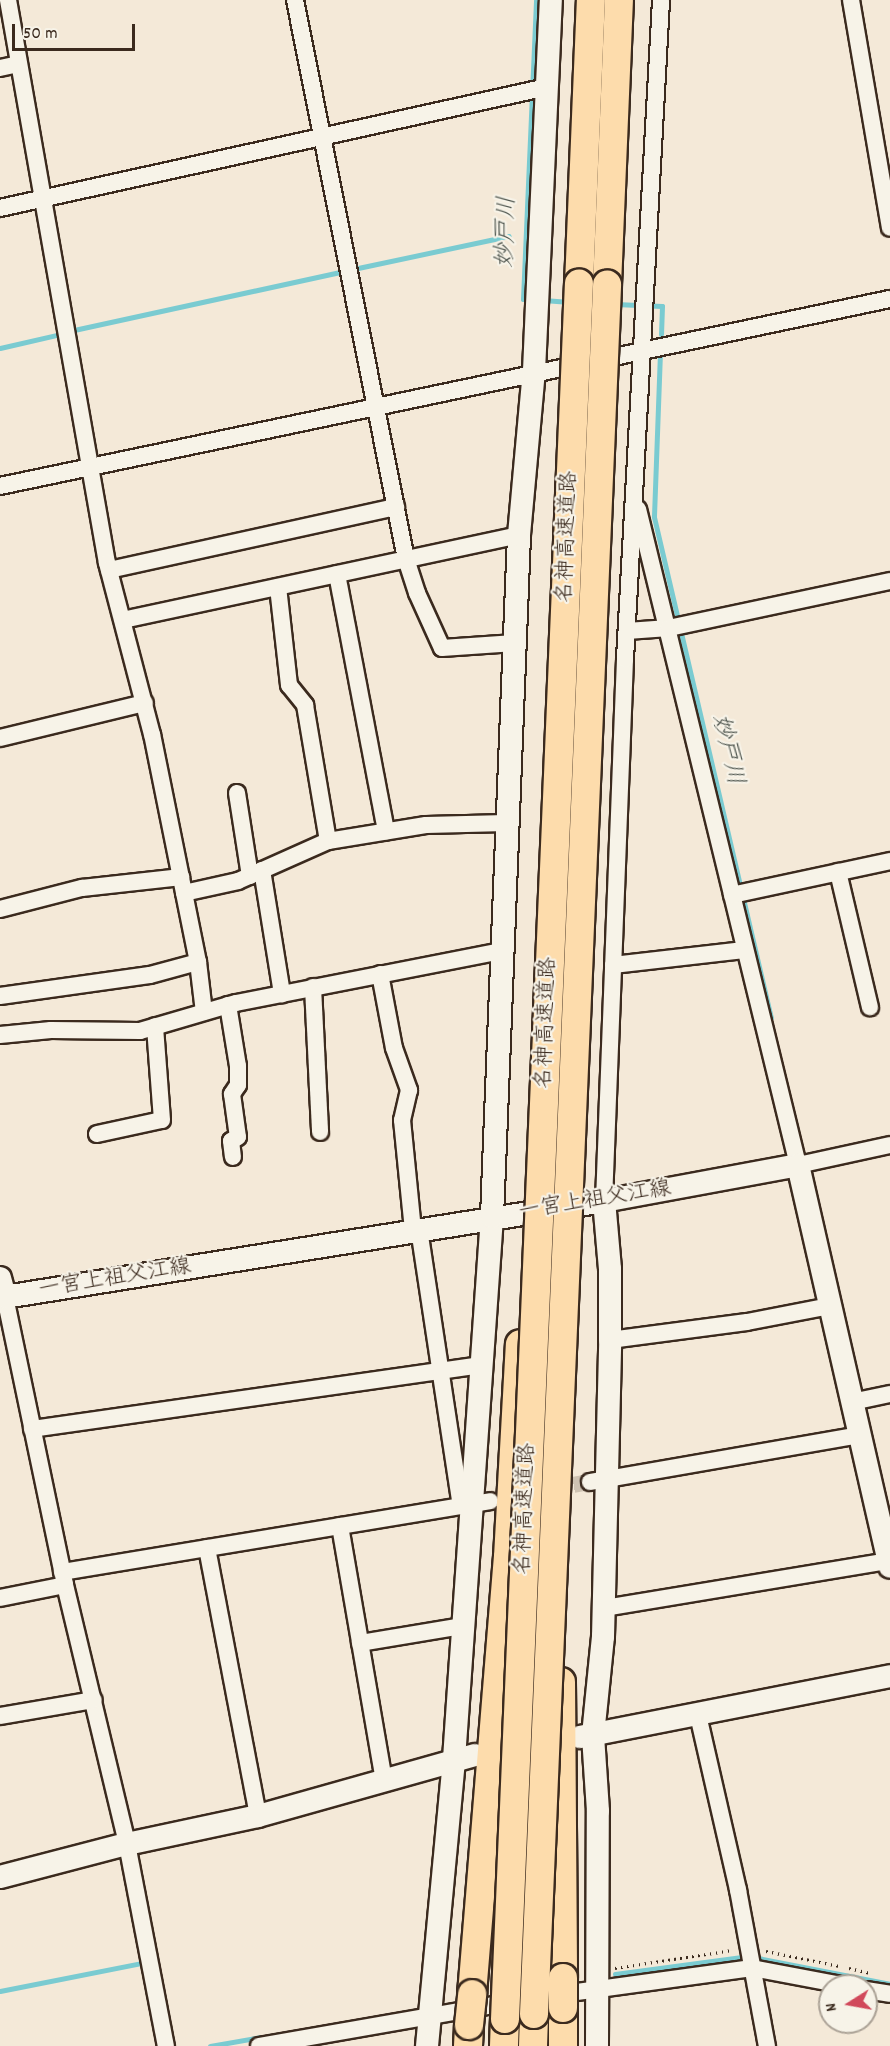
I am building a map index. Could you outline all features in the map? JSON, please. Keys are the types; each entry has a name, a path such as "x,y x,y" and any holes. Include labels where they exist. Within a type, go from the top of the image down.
{"highway":[{"name":"名神高速道路","path":"504,2046 591,0"},
{"name":"名神高速道路","path":"533,2046 619,0"},
{"path":"468,2035 508,1557 567,553"},
{"path":"563,2046 561,1632 573,1287 598,763 597,553"}],"street":[{"path":"8,0 109,570 145,703 198,962 204,1012"},
{"path":"295,0 406,559 425,615 442,648 514,643"},
{"path":"427,2046 465,1757 463,1626 474,1503 480,1365 492,1217 519,535 534,371 537,300 536,88 551,0"},
{"path":"597,2046 598,1811 586,1736 604,1608 598,1480 610,1340 610,1269 604,1202 627,631 661,0"},
{"path":"851,0 890,228"},
{"path":"0,68 19,64"},
{"path":"0,208 536,88"},
{"path":"0,486 377,407 534,371 642,352 890,299"},
{"path":"604,1608 889,1554 798,1165 744,950 739,894 676,627 634,495"},
{"path":"109,570 396,507"},
{"path":"123,620 519,535"},
{"path":"337,574 386,831"},
{"path":"627,631 676,627 890,581"},
{"path":"278,587 288,685 305,705 328,842"},
{"path":"0,738 145,703"},
{"path":"237,793 282,994"},
{"path":"0,909 82,888 183,885 256,873 328,842 386,831 426,825 506,823"},
{"path":"739,894 890,861"},
{"path":"838,872 870,1007"},
{"path":"613,965 744,950"},
{"path":"0,1035 51,1030 111,1033 154,1026 228,1005 501,951"},
{"path":"0,996 150,975 198,962"},
{"path":"380,974 394,1048 409,1090 402,1120 416,1229 440,1370 474,1503"},
{"path":"313,987 320,1132"},
{"path":"228,1005 238,1066 238,1085 232,1094 238,1137 231,1141 233,1157"},
{"path":"97,1134 162,1120 154,1026"},
{"path":"798,1165 890,1145"},
{"name":"一宮上祖父江線","path":"2,1288 604,1202 798,1165"},
{"path":"2,1288 63,1578 127,1844 166,2046"},
{"path":"610,1340 747,1322 830,1306"},
{"path":"32,1429 480,1365"},
{"path":"852,1402 890,1394"},
{"path":"598,1480 788,1450 860,1434"},
{"path":"0,1598 63,1578 207,1548 474,1503"},
{"path":"340,1526 384,1782"},
{"path":"207,1548 258,1816"},
{"path":"360,1643 463,1626"},
{"path":"586,1736 890,1676"},
{"path":"0,1716 94,1700"},
{"path":"698,1715 767,2046"},
{"path":"0,1877 127,1844 258,1816 384,1782 465,1757"},
{"path":"259,2046 598,1987 752,1968 818,1981"}],"waterway":[{"name":"妙戸川","path":"531,300 523,299 536,0"},
{"path":"358,268 509,236"},
{"path":"74,330 345,271"},
{"name":"妙戸川","path":"543,300 570,302"},
{"name":"妙戸川","path":"615,304 662,306 661,334"},
{"path":"0,348 61,334"},
{"name":"妙戸川","path":"660,352 654,517 771,1018"},
{"path":"615,1974 742,1957"},
{"path":"758,1958 890,1984"},
{"path":"0,1991 142,1963"},
{"path":"210,2046 261,2037"}],"tunnel":[{"path":"550,1489 590,1482"}]}
